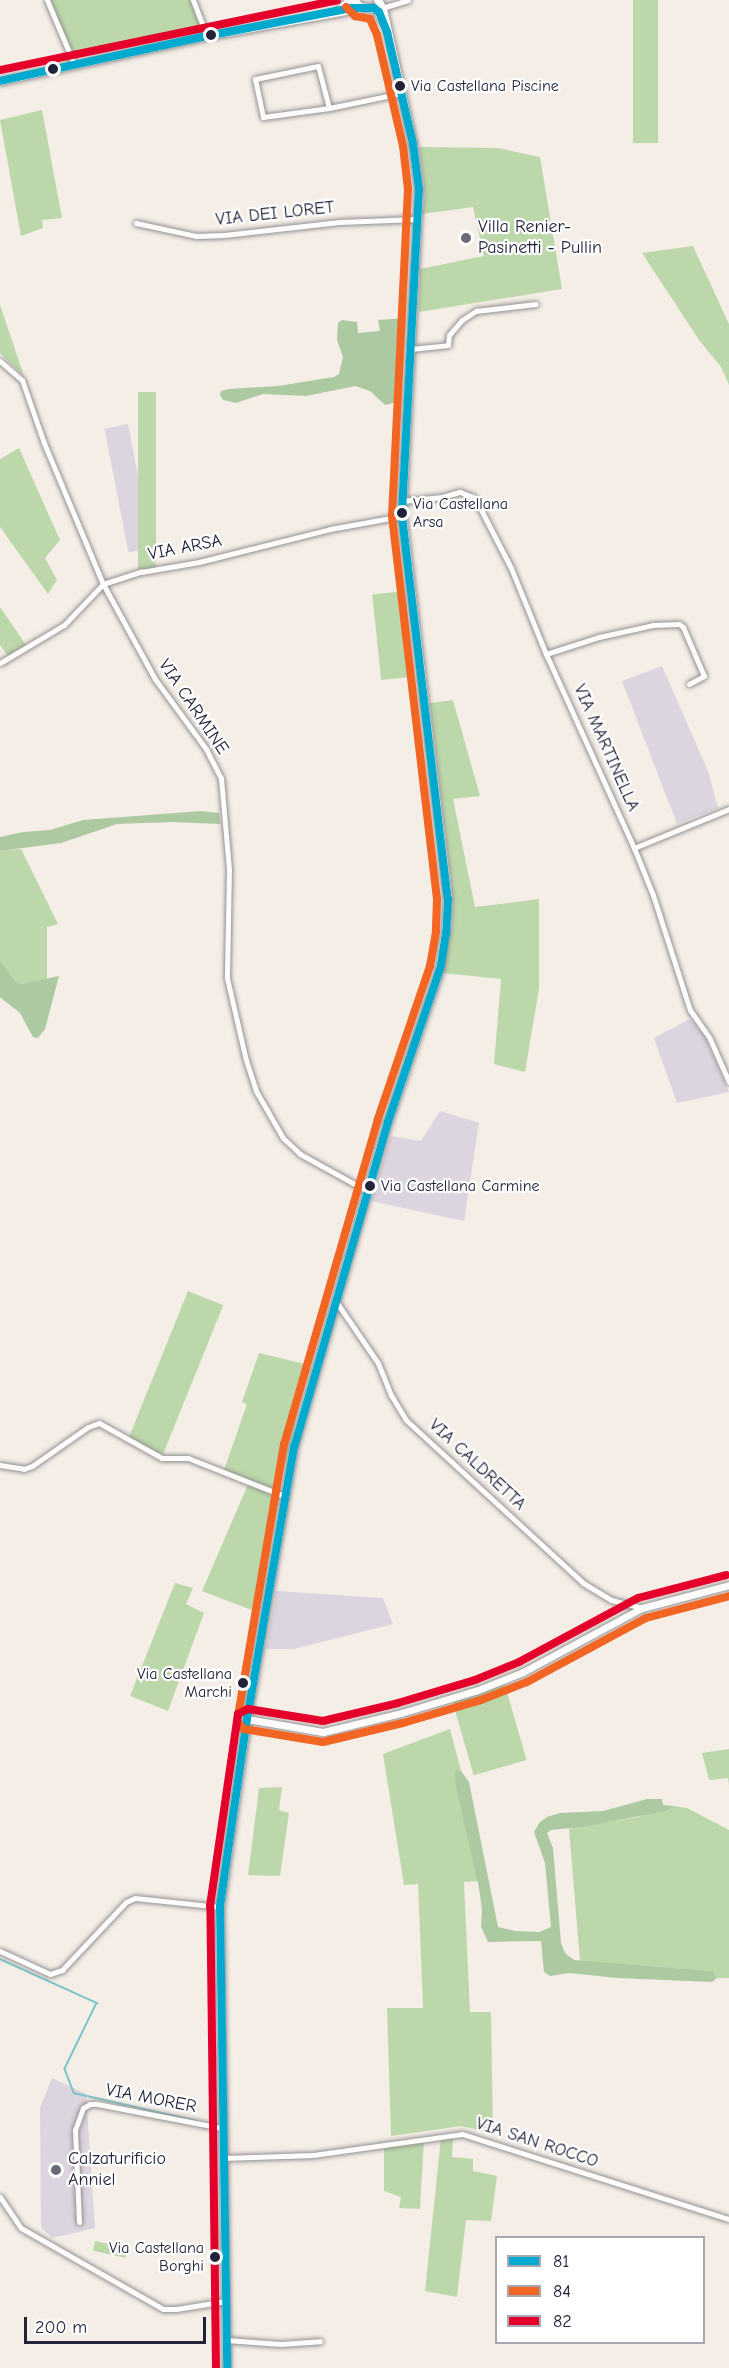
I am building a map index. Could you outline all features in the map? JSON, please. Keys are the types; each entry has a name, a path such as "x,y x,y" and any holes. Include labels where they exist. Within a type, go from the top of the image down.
{"main road":[{"path":"354,0 364,8 378,11 387,32"},
{"path":"227,2368 220,1907 247,1719 294,1447 367,1191 440,969 448,898 402,516 418,219 417,169 402,93 378,2 364,8"}],"street":[{"path":"47,0 74,64"},
{"path":"193,0 207,36"},
{"path":"334,12 349,0"},
{"path":"378,2 408,0"},
{"path":"0,81 207,36 364,8"},
{"path":"329,108 318,66 255,79 263,117 329,108 402,93"},
{"name":"VIA DEI LORET","path":"136,223 196,236 339,222 418,219"},
{"path":"411,349 448,345 449,334 462,320 476,311 536,304"},
{"name":"VIA CARMINE","path":"0,361 22,380 44,443 103,585 155,679 206,749 221,778 229,869 227,978 246,1060 256,1091 283,1138 300,1154 367,1191"},
{"name":"VIA MARTINELLA","path":"402,501 442,497 460,492 473,497 511,568 546,654 634,848 653,895 690,1010 710,1039 729,1082"},
{"name":"VIA ARSA","path":"0,663 64,625 103,585 141,572 199,562 330,529 402,516"},
{"path":"546,654 621,632 653,625 679,624 683,627 704,676 689,684"},
{"path":"634,848 729,808"},
{"name":"VIA CALDRETTA","path":"335,1300 378,1363 391,1395 406,1420 583,1583 610,1600 642,1608"},
{"path":"0,1465 24,1469 32,1466 88,1427 99,1423 162,1458 188,1458 284,1496"},
{"path":"247,1719 323,1732 401,1713 478,1690 523,1672 642,1608 729,1585"},
{"path":"0,1951 50,1974 62,1970 126,1902 135,1898 220,1907"},
{"name":"VIA MORER","path":"79,2222 75,2130 83,2108 90,2104 97,2104 222,2128"},
{"name":"VIA SAN ROCCO","path":"223,2158 313,2155 462,2134 729,2219"},
{"path":"0,2197 21,2229 163,2309 226,2301"},
{"path":"226,2340 281,2344 320,2341"}],"shaded area":[{"path":"128,424 152,548 128,552 104,429"},
{"path":"662,666 708,771 718,808 677,824 622,681"},
{"path":"690,1019 704,1035 729,1092 677,1103 654,1038"},
{"path":"440,1111 479,1123 464,1221 371,1201 391,1136 421,1141"},
{"path":"276,1591 383,1598 393,1624 294,1649 266,1649"},
{"path":"52,2078 86,2094 95,2228 52,2238 41,2227 40,2108"}],"green space":[{"path":"50,0 190,0 200,26 74,56"},
{"path":"633,0 658,0 658,143 633,143"},
{"path":"42,110 62,218 42,220 43,228 21,236 0,120"},
{"path":"419,147 498,148 540,157 562,289 419,312 420,269 484,256 473,207 422,214 425,194"},
{"path":"693,246 729,324 729,385 721,367 699,340 642,253"},
{"path":"0,305 24,376 0,353"},
{"path":"406,318 401,401 385,405 370,391 355,386 306,396 263,394 236,403 223,400 220,395 221,391 229,389 278,386 334,377 339,374 343,357 337,340 338,323 342,320 357,322 358,333 380,331 378,320"},
{"path":"138,392 156,392 156,569 138,569"},
{"path":"19,448 60,540 45,558 57,580 48,594 0,527 0,459"},
{"path":"405,591 414,677 381,680 372,594"},
{"path":"0,607 26,645 8,656 0,645"},
{"path":"453,700 480,796 453,799 475,907 539,899 539,989 525,1072 494,1064 501,979 442,973 452,927 453,899 430,703"},
{"path":"201,811 219,813 220,824 171,822 117,824 61,843 0,851 0,837 50,830 83,820"},
{"path":"21,849 58,924 47,927 47,979 22,984 15,981 0,960 0,851"},
{"path":"0,960 15,981 22,984 59,976 45,1029 38,1038 33,1037 20,1013 0,997"},
{"path":"188,1291 223,1305 163,1455 128,1440"},
{"path":"259,1353 309,1365 281,1481 259,1613 202,1591 249,1482 223,1473 247,1404 242,1402"},
{"path":"175,1583 193,1588 186,1604 204,1613 168,1711 130,1696"},
{"path":"505,1685 526,1760 474,1775 452,1700"},
{"path":"450,1729 461,1771 455,1772 478,1881 464,1882 470,2012 491,2012 493,2133 461,2126 391,2136 387,2008 423,2008 418,1884 404,1885 383,1754"},
{"path":"729,1749 729,1786 728,1778 709,1780 702,1753"},
{"path":"455,1771 461,1771 469,1782 498,1927 515,1931 539,1932 551,1927 545,1863 534,1832 540,1822 560,1813 603,1811 647,1799 662,1799 663,1805 674,1806 666,1811 583,1827 551,1830 547,1833 553,1848 561,1943 565,1953 574,1960 713,1971 717,1978 712,1982 617,1978 569,1973 550,1976 544,1972 541,1941 488,1942 481,1927 482,1909 479,1888 456,1787"},
{"path":"282,1787 279,1810 289,1813 280,1876 248,1875 259,1788"},
{"path":"674,1806 687,1808 729,1830 729,1978 717,1978 713,1971 580,1961 569,1829 638,1817"},
{"path":"453,2136 452,2157 473,2159 473,2171 497,2176 491,2221 466,2220 457,2297 425,2291 441,2138"},
{"path":"424,2140 420,2209 399,2208 401,2197 384,2191 384,2146"},
{"path":"95,2241 127,2248 125,2258 93,2251"}],"waterway":[{"path":"0,1959 97,2003 65,2069 74,2093 197,2121"}],"transit line":[{"name":"82","path":"0,70 337,0"},
{"name":"84","path":"346,7 355,16 370,19 377,35 403,146 408,189 392,516 437,899 436,932 430,966 378,1119 284,1444 237,1721 244,1729 323,1742 403,1723 481,1700 527,1682 646,1618 729,1596"},
{"name":"81","path":"0,81 207,36 351,8 374,8 379,12 387,32 413,144 419,189 402,516 448,899 446,933 440,969 388,1122 294,1447 247,1719 220,1907 227,2368"},
{"name":"82","path":"216,2368 210,1906 238,1714 248,1709 323,1721 398,1703 475,1680 519,1662 638,1598 726,1575"}],"place":[{"name":"Via Castellana Piscine","path":"400,86"},
{"name":"Villa Renier- Pasinetti - Pullin","path":"466,238"},
{"name":"Via Castellana Arsa","path":"402,513"},
{"name":"Via Castellana Carmine","path":"370,1186"},
{"name":"Via Castellana Marchi","path":"243,1683"},
{"name":"Calzaturificio Anniel","path":"56,2170"},
{"name":"Via Castellana Borghi","path":"215,2257"}]}
